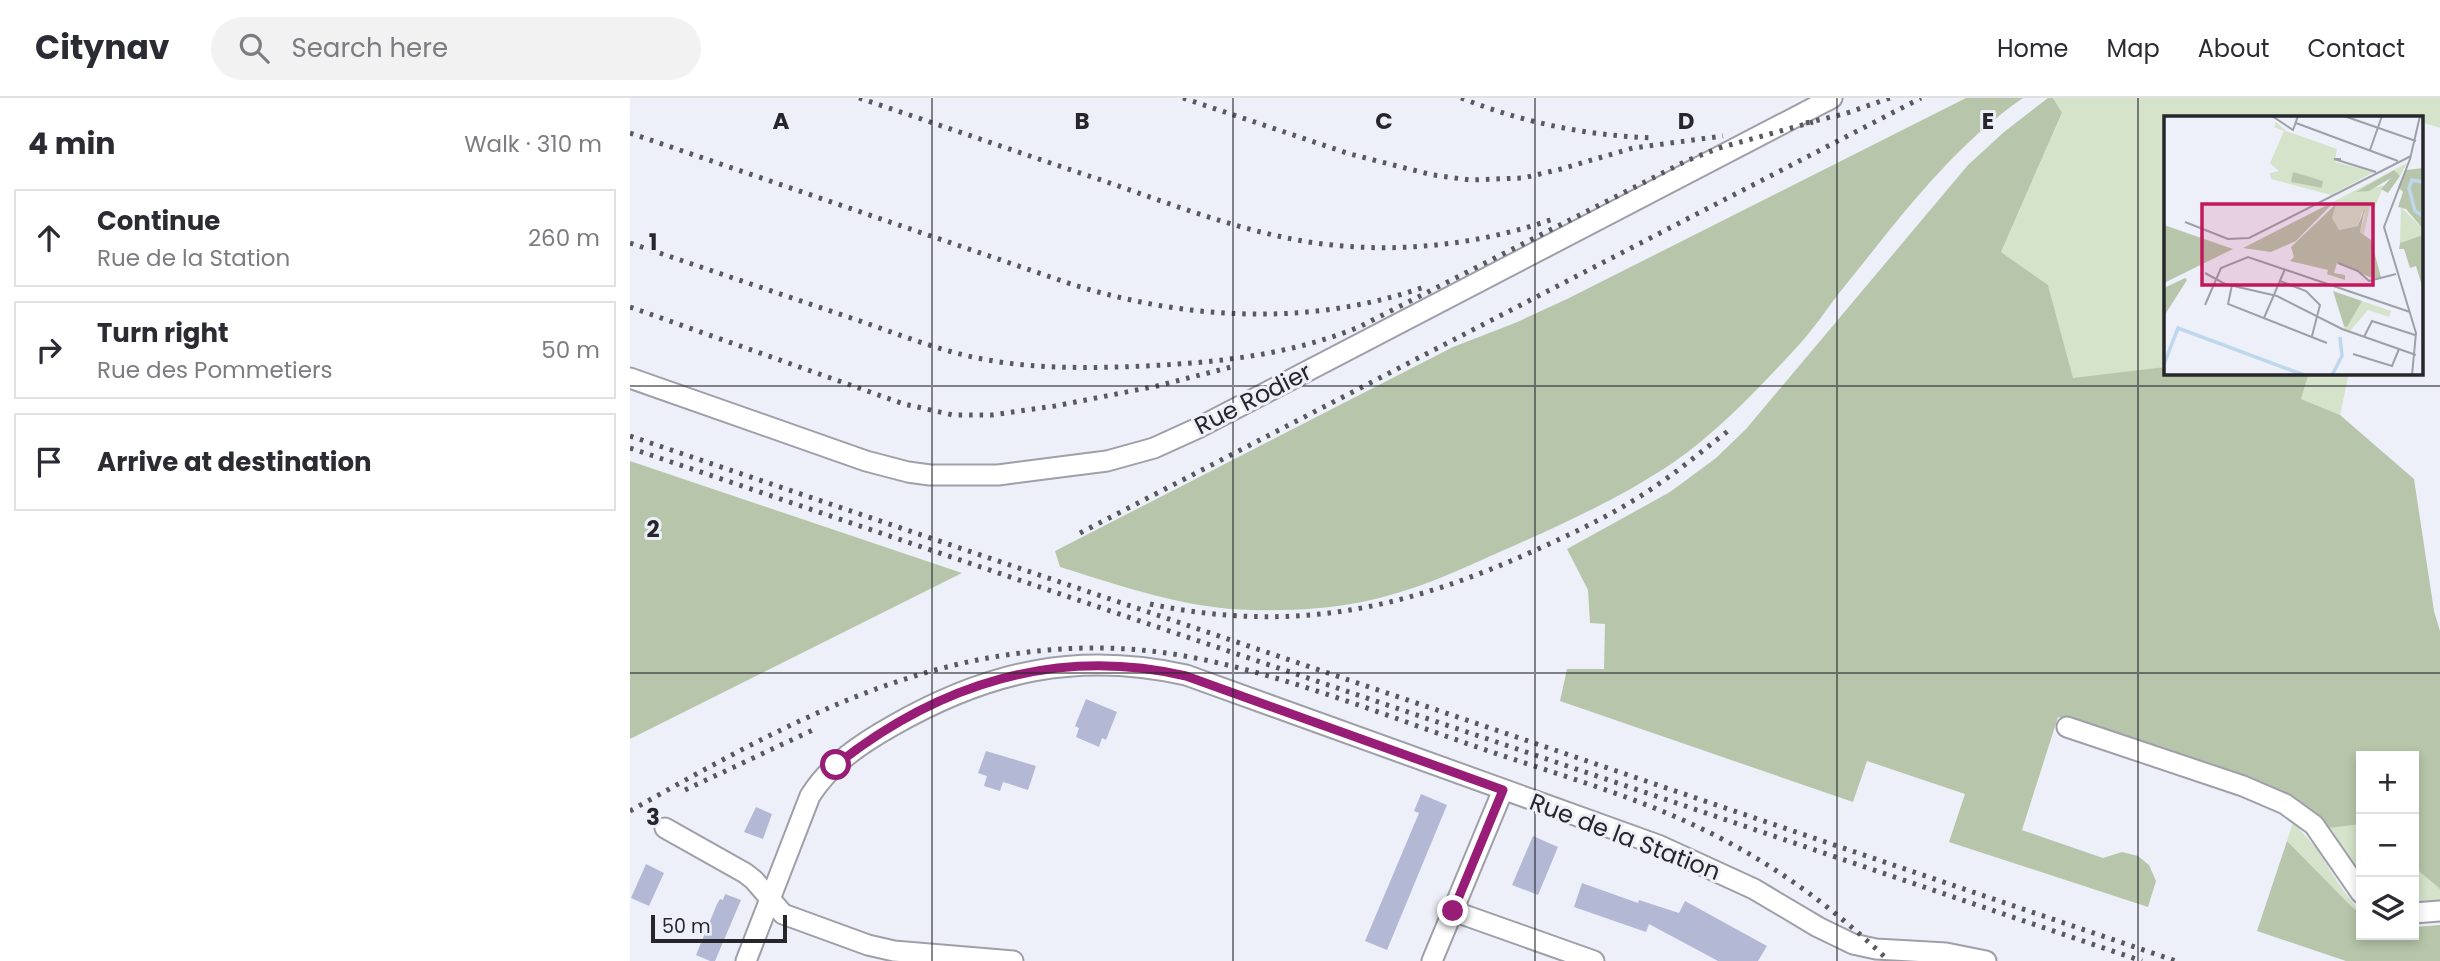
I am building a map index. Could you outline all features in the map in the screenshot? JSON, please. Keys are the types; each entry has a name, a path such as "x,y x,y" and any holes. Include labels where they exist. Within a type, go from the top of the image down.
{"street":[{"name":"Rue Rodier","path":"630,377 843,453 908,472 962,477 1107,461 1154,448 1198,428 1832,98"},
{"name":"Rue de la Station","path":"746,961 810,796 836,765 881,732 957,693 989,681 1035,670 1113,665 1150,668 1186,676 1621,831 1691,859 1754,889 1818,927 1853,944 1876,949 1946,953 1986,961"},
{"path":"2067,727 2243,786 2285,804 2314,825 2356,886"},
{"path":"1433,961 1503,790"},
{"path":"665,828 745,873 783,914 868,945 894,951 945,958 1013,961"},
{"path":"1453,911 1594,961"},
{"path":"2419,913 2440,911"}],"green space":[{"path":"1966,98 2023,98 1996,118 1947,164 1903,214 1803,340 1738,408 1674,462 1612,499 1434,580 1381,598 1335,606 1266,610 1203,606 1154,595 1060,567 1055,551 1453,347 1567,299"},
{"path":"2048,98 2053,98 2062,113 2001,252 2048,285 2073,378 2164,367 2164,374 2309,374 2301,399 2340,415 2414,479 2434,611 2440,631 2440,889 2419,871 2419,751 2356,751 2356,825 2328,828 2301,802 2281,790 2058,717 2022,830 2103,858 2122,852 2138,856 2149,865 2156,881 2148,907 1949,842 1965,794 1867,761 1853,802 1560,701 1567,669 1604,669 1605,624 1590,623 1588,590 1567,549 1670,492 1716,458 1746,429 1968,165 2004,132"},
{"path":"2053,98 2440,98 2440,128 2422,122 2422,116 2164,116 2164,367 2073,379 2048,285 2001,252 2062,114"},
{"path":"2309,374 2349,374 2340,415 2301,399"},
{"path":"630,461 962,573 630,739"},
{"path":"2293,822 2318,850 2356,910 2353,908 2287,841"},
{"path":"2356,823 2356,872 2328,828"},
{"path":"2287,841 2356,910 2356,940 2419,940 2419,927 2440,925 2440,961 2346,961 2257,931"},
{"path":"2419,871 2440,889 2440,901 2419,904"}],"building":[{"path":"1086,699 1117,712 1106,740 1102,738 1099,747 1076,737 1079,728 1075,726"},
{"path":"986,751 1036,766 1028,790 1003,782 1000,791 984,786 987,776 978,773"},
{"path":"1421,794 1447,805 1387,950 1365,941 1419,813 1414,811"},
{"path":"756,807 772,814 763,839 744,832"},
{"path":"1533,836 1558,847 1538,895 1512,885"},
{"path":"646,864 664,873 649,906 631,898"},
{"path":"1582,883 1638,903 1639,900 1679,913 1685,901 1767,946 1758,961 1718,961 1649,924 1646,932 1574,907"},
{"path":"725,894 741,900 715,961 710,961 696,955 717,904 720,899 723,900"}],"railway":[{"path":"859,98 1211,218 1313,243 1383,248 1454,243 1523,229 1556,218"},
{"path":"1183,98 1350,154 1433,175 1470,180 1523,178 1633,148 1723,136"},
{"path":"1461,98 1555,126 1603,134 1653,138"},
{"path":"1806,123 1844,114 1890,98"},
{"path":"1080,533 1921,98"},
{"path":"630,243 970,357 1021,365 1070,367 1150,366 1241,358 1301,346 1359,327 1686,161 1719,148 1813,122"},
{"path":"630,133 1071,284 1158,305 1248,314 1292,313 1381,300 1424,287"},
{"path":"630,307 904,404 953,415 992,415 1055,406 1157,386 1235,366"},
{"path":"1150,604 1203,613 1301,616 1395,601 1442,587 1538,549 1616,511 1646,493 1732,428"},
{"path":"630,436 2176,961"},
{"path":"630,448 2142,961"},
{"path":"630,811 818,712 917,675 968,662 1041,651 1100,648 1159,652 1217,663 1293,683 1665,812 1747,852 1790,880 1851,926 1889,961"},
{"path":"685,790 817,728"}],"route":[{"path":"836,765 881,732 907,718 957,693 999,678 1035,670 1087,665 1132,666 1165,671 1207,682 1503,790 1453,911"}]}
